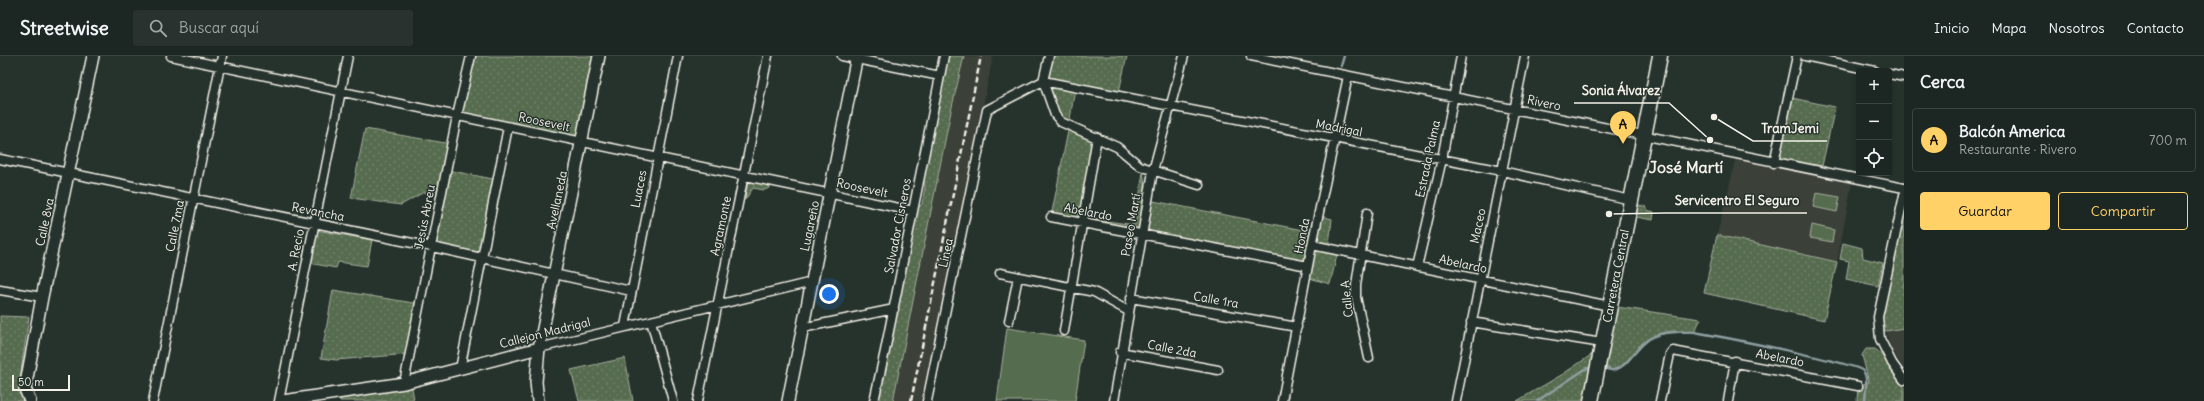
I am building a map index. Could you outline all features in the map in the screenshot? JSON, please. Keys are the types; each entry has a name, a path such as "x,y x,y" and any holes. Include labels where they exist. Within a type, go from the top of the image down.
{"highway":[{"name":"Carretera Central","path":"1594,400 1595,379 1660,56"}],"street":[{"name":"Calle 8va","path":"28,398 25,389 42,297 93,56"},
{"name":"Roosevelt","path":"171,56 913,211"},
{"name":"Calle 7ma","path":"154,401 222,56"},
{"name":"A. Recio","path":"279,401 313,224 348,56"},
{"name":"Jesús Abreu","path":"404,383 457,116 471,56"},
{"name":"Avellaneda","path":"538,401 536,382 539,348 599,56"},
{"name":"Luaces","path":"625,326 678,56"},
{"name":"Agramonte","path":"698,401 768,56"},
{"path":"842,56 940,76"},
{"name":"Salvador Cisneros","path":"874,401 894,309 944,56"},
{"path":"1049,56 1043,81 1055,115 1061,122 1117,147 1140,166 1153,172 1199,185"},
{"name":"Paseo Martí","path":"1114,401 1120,352 1153,172 1184,56"},
{"name":"Rivero","path":"1251,56 1453,96 1644,137 1904,188"},
{"name":"Estrada Palma","path":"1417,267 1442,159 1461,56"},
{"name":"Maceo","path":"1456,401 1525,56"},
{"path":"1774,163 1797,56"},
{"path":"1804,56 1861,68"},
{"name":"Lugareño","path":"788,401 857,58"},
{"path":"1892,75 1904,77"},
{"name":"Honda","path":"1282,401 1312,246 1348,76"},
{"name":"Madrigal","path":"1043,81 1171,105 1335,140 1502,171 1631,200"},
{"name":"Línea","path":"927,401 987,110 1043,81"},
{"path":"460,369 508,127"},
{"path":"1064,331 1097,137"},
{"name":"Revancha","path":"0,159 69,172 313,224 432,247 631,291"},
{"path":"1904,195 1878,317 1880,339 1892,363 1904,380"},
{"name":"Calle A","path":"1366,213 1356,278 1356,297 1369,358"},
{"name":"Abelardo","path":"1051,217 1308,266"},
{"name":"Abelardo","path":"1312,246 1610,306"},
{"path":"1000,273 1094,292 1128,311"},
{"path":"1009,321 1018,277"},
{"name":"Callejon Madrigal","path":"283,401 404,383 625,326 652,321 812,282"},
{"path":"0,290 42,297"},
{"name":"Calle 1ra","path":"1131,298 1297,327"},
{"path":"802,328 894,309"},
{"path":"652,321 673,401"},
{"path":"1471,322 1602,344"},
{"name":"Abelardo","path":"1660,401 1670,354 1673,351 1735,361 1858,386"},
{"name":"Calle 2da","path":"1120,352 1218,370"},
{"path":"1728,401 1735,361"}],"shaded area":[{"path":"964,56 993,56 923,401 893,401 951,111"},
{"path":"1737,155 1853,178 1837,262 1717,235"},
{"path":"1904,328 1904,369 1890,347 1886,331"}],"green space":[{"path":"471,56 599,56 582,142 457,116"},
{"path":"947,56 964,56 951,111 893,401 877,401 918,208 922,204 925,186 923,179"},
{"path":"1049,56 1127,56 1118,96 1075,88 1069,125 1097,137 1086,218 1135,225 1143,172 1148,200 1313,232 1317,215 1332,219 1329,244 1338,251 1330,284 1306,277 1308,266 1051,217 1069,126 1061,122 1043,81"},
{"path":"1792,98 1835,107 1822,166 1779,158"},
{"path":"365,129 451,144 447,170 498,180 482,259 432,247 441,197 424,192 401,205 351,198"},
{"path":"753,179 770,185 770,188 764,190 753,188 745,200 748,181"},
{"path":"1816,193 1840,197 1837,212 1813,207"},
{"path":"1904,195 1904,328 1886,331 1878,327"},
{"path":"1639,205 1647,207 1647,210 1654,212 1653,220 1636,217"},
{"path":"1812,225 1834,230 1832,242 1810,238"},
{"path":"316,230 372,240 367,266 338,262 336,268 309,263"},
{"path":"1717,235 1837,262 1824,320 1704,293"},
{"path":"1843,243 1862,248 1863,258 1883,263 1878,286 1846,279 1849,261 1840,259"},
{"path":"333,290 420,304 410,354 336,360 321,358"},
{"path":"1610,306 1701,319 1694,332 1658,335 1646,340 1625,363 1612,370 1599,362 1594,353"},
{"path":"0,316 29,317 19,385 25,401 0,401"},
{"path":"1007,328 1084,340 1075,401 997,401"},
{"path":"1866,349 1875,349 1880,353 1904,386 1904,401 1857,401 1858,386 1869,382 1862,355"},
{"path":"1594,353 1584,401 1517,401 1563,374"},
{"path":"625,358 633,401 579,401 571,370"},
{"path":"412,388 414,399 406,401 340,401 341,398"}],"waterway":[{"path":"1341,66 1344,56"},
{"path":"1602,368 1614,370 1620,367 1626,363 1647,340 1655,336 1671,332 1694,332 1783,350 1855,367 1863,371 1865,374 1865,401"},
{"path":"1537,401 1587,368 1593,368"}],"railway":[{"path":"911,401 981,56"}],"place":[{"name":"TramJemi","path":"1714,117"},
{"name":"Sonia Álvarez","path":"1710,140"},
{"name":"Balcón America","path":"1623,144"},
{"name":"Servicentro El Seguro","path":"1609,214"}],"district":[{"name":"José Martí","path":"1686,167"}]}
